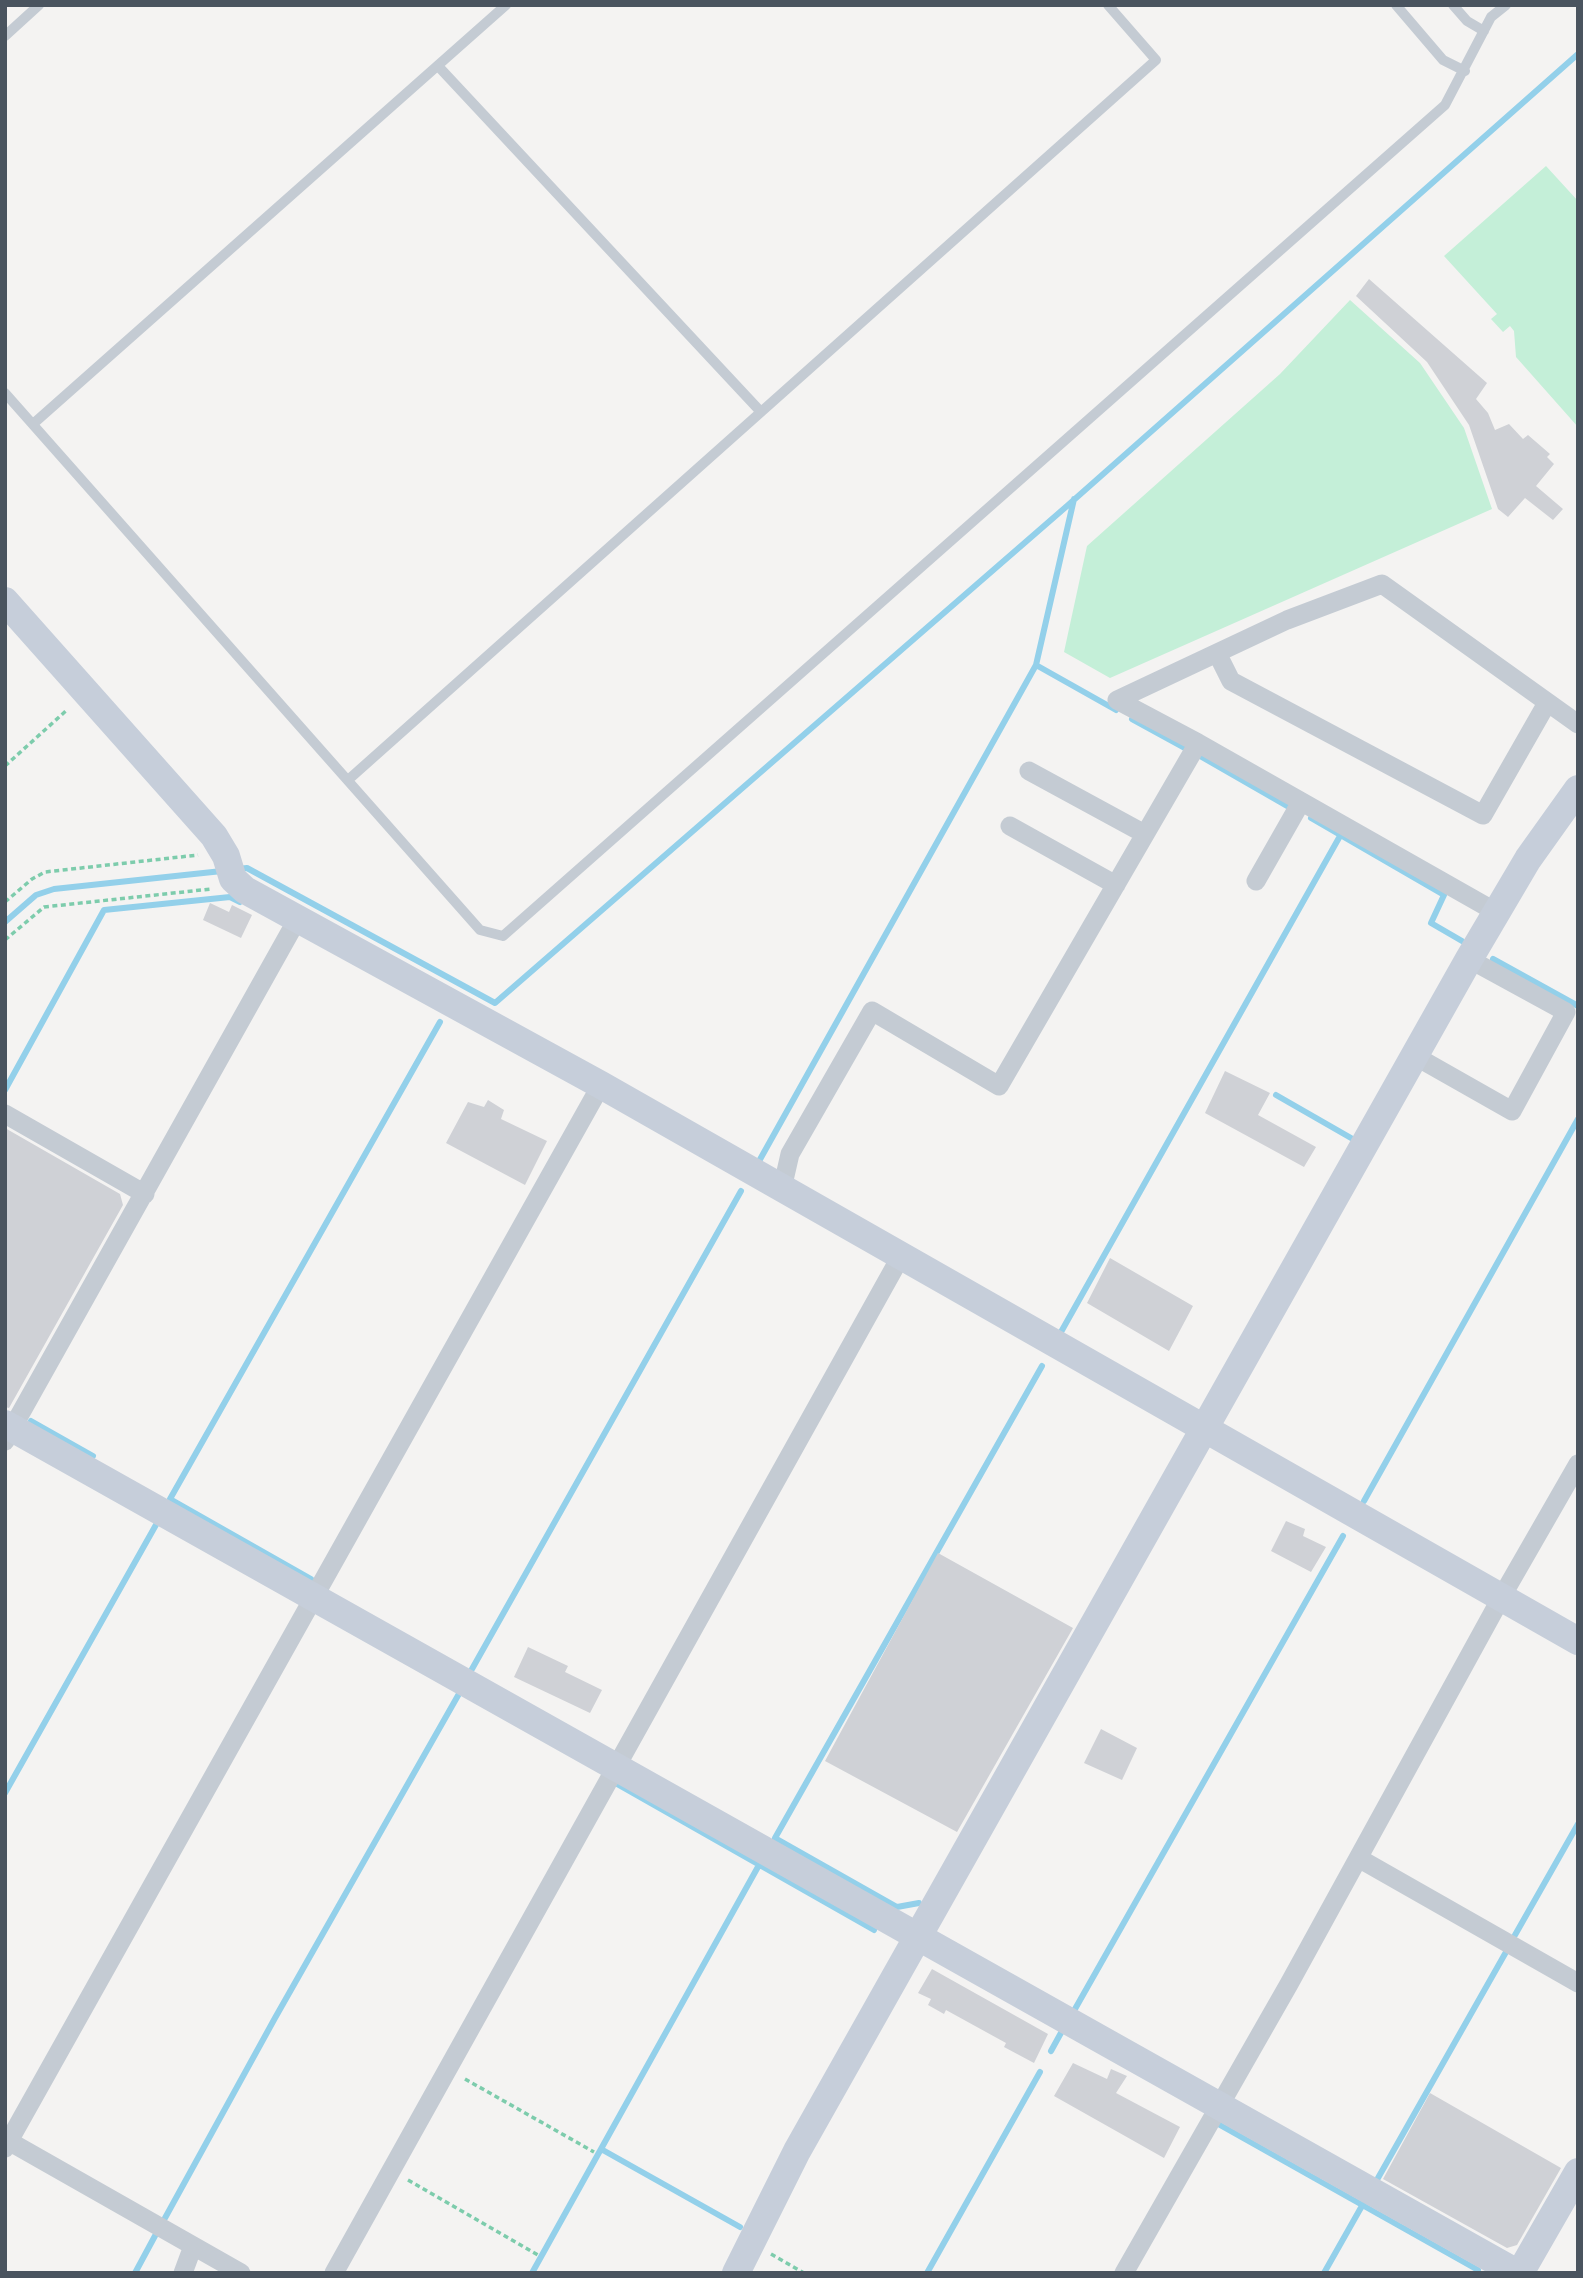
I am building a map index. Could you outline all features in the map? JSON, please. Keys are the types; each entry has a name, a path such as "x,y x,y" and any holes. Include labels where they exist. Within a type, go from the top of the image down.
{"street":[{"path":"1496,912 1117,700 1287,620 1382,584 1578,724"},
{"path":"5,601 214,836 231,868 298,918 601,1085 1578,1641"},
{"path":"1217,653 1231,681 1483,816 1547,703"},
{"path":"782,1189 790,1154 872,1011 999,1086 1116,885 1143,833 1198,743"},
{"path":"1028,771 1143,833"},
{"path":"736,2273 797,2151 1469,959 1528,859 1578,789"},
{"path":"1256,881 1301,802"},
{"path":"1010,826 1116,885"},
{"path":"298,918 145,1194 8,1431 315,1597 1519,2273 1578,2172"},
{"path":"1415,1055 1512,1111 1566,1012 1469,959"},
{"path":"241,2273 7,2143 601,1085"},
{"path":"5,1114 145,1194"},
{"path":"334,2273 901,1256"},
{"path":"1124,2273 1360,1859 1501,1598 1578,1464"},
{"path":"1360,1859 1578,1983"},
{"path":"183,2273 194,2246"}],"lane":[{"path":"5,36 39,5"},
{"path":"33,424 506,5"},
{"path":"348,780 1156,60 1108,5"},
{"path":"1396,5 1443,60 1465,71"},
{"path":"1453,5 1467,21 1485,31"},
{"path":"5,393 480,930 503,936 1445,105 1491,17 1506,5"},
{"path":"438,65 761,412"}],"path":[{"path":"5,766 86,692"},
{"path":"5,902 32,879 46,872 231,868"},
{"path":"5,940 44,907 231,868"},
{"path":"448,2069 594,2152"},
{"path":"391,2170 538,2255"},
{"path":"750,2243 804,2273"}],"green space":[{"path":"1546,166 1578,201 1578,427 1516,357 1514,331 1510,326 1503,332 1491,319 1497,314 1444,256"},
{"path":"1350,300 1420,363 1464,428 1492,509 1110,678 1064,652 1087,546 1280,374"}],"building":[{"path":"1369,279 1487,383 1476,399 1488,413 1495,430 1509,424 1523,439 1528,435 1550,454 1547,457 1554,464 1536,486 1563,509 1553,520 1525,498 1508,517 1498,509 1469,425 1427,362 1356,296"},
{"path":"210,903 229,912 232,905 252,915 241,938 203,920"},
{"path":"1225,1071 1270,1093 1258,1115 1316,1147 1304,1167 1205,1113"},
{"path":"488,1100 504,1110 501,1119 547,1141 525,1185 446,1143 468,1102 484,1107"},
{"path":"5,1128 120,1194 123,1205 9,1408 5,1407"},
{"path":"1110,1258 1193,1306 1169,1351 1087,1303"},
{"path":"1286,1521 1305,1529 1303,1536 1326,1547 1311,1572 1271,1551"},
{"path":"938,1553 1073,1628 957,1832 825,1761"},
{"path":"528,1647 568,1666 565,1672 602,1690 590,1713 514,1677"},
{"path":"1101,1729 1137,1748 1122,1780 1084,1763"},
{"path":"932,1969 1048,2034 1034,2063 1004,2047 1006,2043 946,2010 944,2014 928,2005 931,1999 918,1993"},
{"path":"1073,2063 1107,2079 1111,2069 1127,2076 1116,2093 1180,2127 1164,2158 1054,2096"},
{"path":"1430,2093 1561,2168 1517,2245 1507,2248 1383,2179"}],"waterway":[{"path":"237,869 247,868 495,1003 1067,506 1578,54"},
{"path":"758,1163 1036,665 1074,499"},
{"path":"1036,665 1116,710"},
{"path":"1132,719 1185,748"},
{"path":"1200,756 1287,806"},
{"path":"1311,818 1444,895 1431,923 1462,941"},
{"path":"1061,1332 1340,836"},
{"path":"5,922 36,895 54,889 222,871"},
{"path":"5,1090 104,910 230,897 240,902"},
{"path":"1493,959 1578,1006"},
{"path":"311,1579 170,1499 440,1022"},
{"path":"1276,1095 1351,1138"},
{"path":"1364,1501 1578,1119"},
{"path":"472,1669 741,1191"},
{"path":"919,1903 897,1907 775,1838 1042,1366"},
{"path":"31,1421 93,1456"},
{"path":"5,1793 157,1523"},
{"path":"1075,2009 1343,1536"},
{"path":"165,2218 460,1692"},
{"path":"617,1784 874,1930"},
{"path":"1515,1935 1578,1824"},
{"path":"532,2273 759,1865"},
{"path":"1378,2178 1506,1952"},
{"path":"1051,2051 1062,2031"},
{"path":"927,2273 1040,2072"},
{"path":"1220,2125 1478,2270"},
{"path":"601,2149 740,2227"},
{"path":"1324,2273 1363,2204"},
{"path":"135,2273 156,2234"}]}
